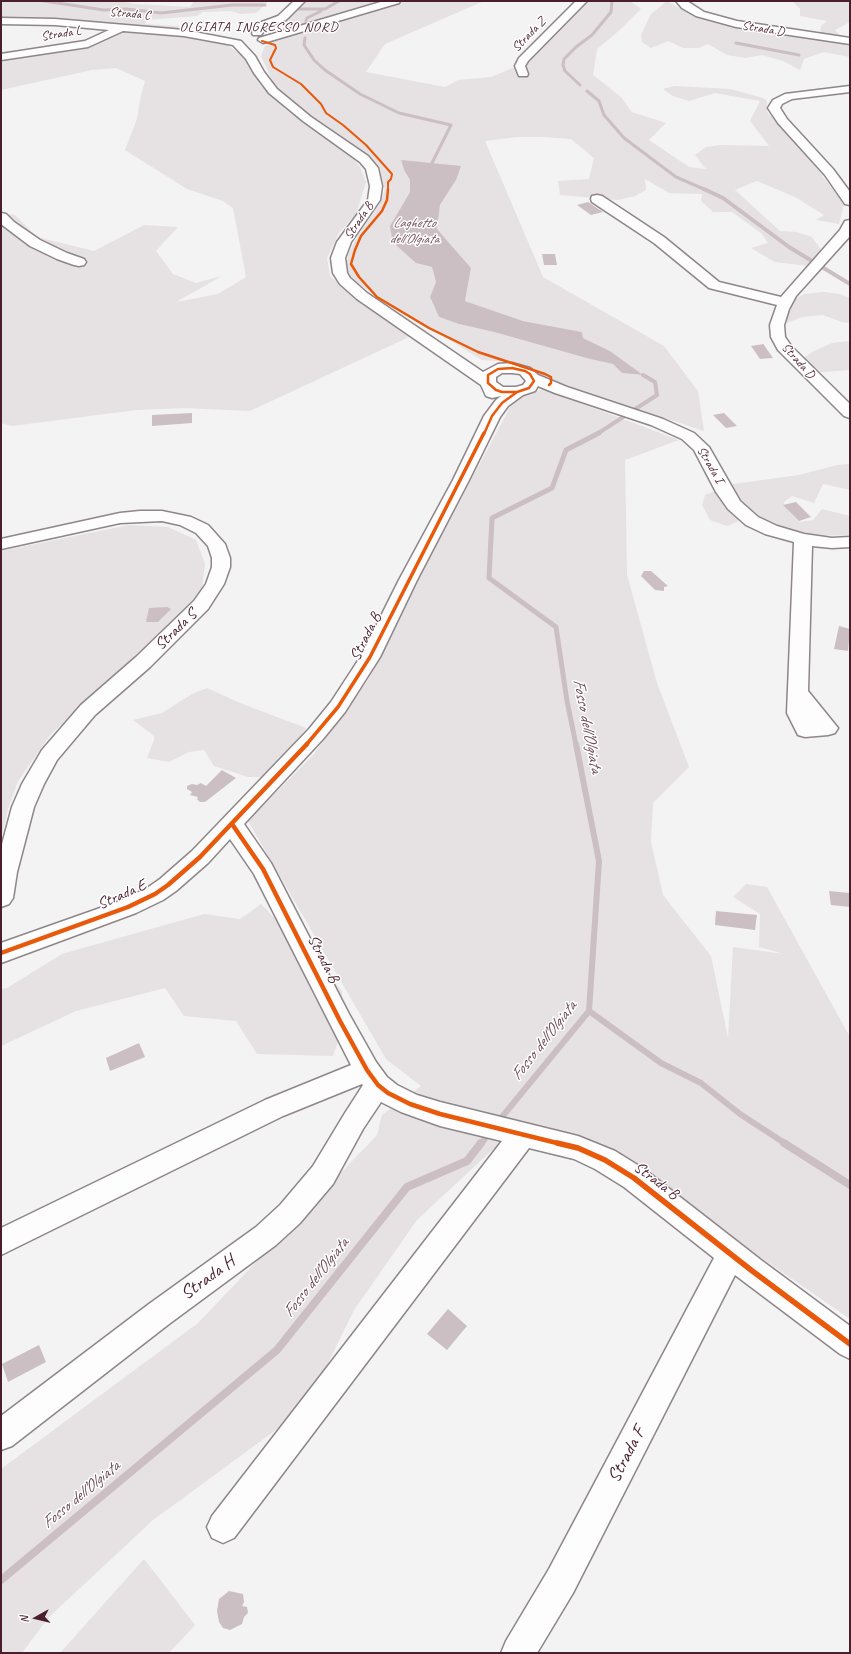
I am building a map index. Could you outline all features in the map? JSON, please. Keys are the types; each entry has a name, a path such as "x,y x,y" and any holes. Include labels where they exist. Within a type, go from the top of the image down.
{"street":[{"path":"251,58 250,37 259,24 289,1"},
{"path":"267,18 282,18 300,1"},
{"path":"250,37 282,34 394,1"},
{"name":"Strada Z","path":"523,74 520,66 522,62 582,1"},
{"name":"Strada D","path":"681,1 686,6 700,14 736,24 850,41"},
{"name":"Strada C","path":"1,21 55,22 250,37"},
{"name":"Strada L","path":"1,57 88,44 121,28"},
{"name":"Strada B","path":"250,37 251,58 259,74 272,91 307,119 364,159 372,168 376,186 374,200 344,242 338,258 340,273 345,281 362,296 434,344 488,383 492,394 492,416"},
{"path":"850,89 789,96 777,102 774,108 782,121 829,172 850,201"},
{"path":"597,199 659,240 714,285 785,302"},
{"path":"1,217 9,225 35,243 62,256 79,262"},
{"name":"Strada D","path":"850,224 846,232 793,289 785,302 777,325 778,337 792,357 850,413"},
{"name":"Strada B","path":"434,344 491,366 519,369 530,374 533,378 532,385 502,403 492,416 461,480 356,682 316,734 232,824 254,853 269,879 373,1078 388,1094 410,1104 504,1130 578,1148 605,1160 634,1178 850,1344"},
{"path":"488,383 488,375 504,368"},
{"name":"Strada I","path":"533,378 561,390 662,424 688,436 694,440 706,454 727,496 734,505 745,516 771,530 803,539 832,543 850,542"},
{"name":"Strada I","path":"488,383 496,390 520,391 533,388 561,390"},
{"name":"Strada S","path":"1,544 120,518 162,516 185,521 207,534 219,551 221,567 215,584 201,605 148,657 88,710 49,756 33,784 23,807 6,872 1,898"},
{"path":"798,692 803,539"},
{"name":"Strada E","path":"1,953 128,907 155,894 180,876 232,824"},
{"path":"1,1242 274,1108 373,1078"},
{"name":"Strada H","path":"1,1435 159,1314 266,1236 290,1214 324,1175 354,1121 373,1078"},
{"path":"223,1527 504,1130"},
{"name":"Strada F","path":"518,1653 561,1581 731,1254"}],"shaded area":[{"path":"1,1 121,1 134,4 190,7 194,1 269,1 256,13 240,14 231,11 203,12 197,16 147,20 145,24 179,26 178,29 130,28 1,20"},
{"path":"307,1 484,1 385,44 366,72 445,87 458,80 491,77 520,65 580,1 630,1 641,9 622,28 597,49 593,75 621,97 632,112 666,123 649,140 689,167 706,169 695,155 706,147 721,145 769,146 750,121 760,101 715,93 689,101 673,96 663,89 674,86 730,89 763,98 767,101 767,112 798,144 844,204 839,224 816,220 824,215 795,197 757,181 735,190 780,231 797,232 812,237 822,251 808,266 775,262 751,248 768,243 762,234 732,212 713,212 701,201 702,194 669,193 645,179 646,190 635,196 618,200 560,195 558,181 589,179 594,158 571,139 517,137 485,141 543,277 664,346 698,391 704,431 545,378 530,367 512,362 482,360 353,281 346,268 348,255 357,237 379,205 385,190 379,166 293,103 273,82 261,56 265,46 277,39 287,20","holes":["401,160 456,180 440,205 437,229 471,268 465,301 523,321 582,332 583,338 610,351 642,375 622,373 613,364 459,324 439,317 430,297 436,282 432,267 416,263 390,226 410,192 410,180 404,170"]},
{"path":"667,1 695,17 744,31 846,43 850,45 850,57 824,52 804,59 800,70 783,61 762,55 745,58 727,55 708,44 699,48 683,48 668,41 651,48 642,42 641,35 651,14"},
{"path":"792,1 850,1 850,22 835,30 844,39 820,36 821,26 827,21 800,16 800,9"},
{"path":"107,29 177,34 222,42 245,57 260,85 287,111 351,156 360,167 366,182 356,214 339,233 327,258 330,276 348,292 409,337 250,411 184,408 137,410 12,426 1,423 1,213 15,215 37,237 94,251 144,225 178,227 156,251 173,274 196,283 222,276 176,302 218,294 246,277 233,208 223,201 187,189 125,150 137,119 145,81 116,68 92,70 1,90 1,52 72,43 96,36"},
{"path":"824,292 840,294 850,298 850,323 842,322 823,315 802,317 787,323 784,316 788,303 804,294"},
{"path":"850,341 850,370 808,373 797,362 814,351 832,343"},
{"path":"543,389 679,440 625,460 627,575 657,683 689,767 653,803 651,842 663,895 711,956 728,1038 733,947 784,954 759,947 760,914 733,897 746,884 767,887 850,1037 850,1319 601,1147 525,1124 491,1151 417,1220 354,1310 306,1408 153,1520 48,1618 22,1653 1,1653 1,1469 198,1323 377,1135 382,1115 421,1086 386,1059 248,821 313,755 368,680 416,583 515,398"},
{"path":"850,464 850,490 823,484 814,503 792,496 784,502 784,505 799,522 813,520 822,509 850,516 850,535 810,536 743,517 737,522 727,526 710,520 702,505 705,495 733,484 799,475 837,465"},
{"path":"129,525 168,527 196,540 205,564 202,589 177,620 51,734 18,781 8,809 1,839 1,551"},
{"path":"207,688 240,703 306,728 271,777 248,777 214,766 204,750 189,752 169,762 147,758 154,740 154,736 133,720 162,713 192,694"},
{"path":"261,904 342,991 341,1033 333,1056 257,1054 236,1021 184,1016 165,988 76,1011 1,1046 1,989 7,988 62,954 204,914 240,919"},
{"path":"144,1559 195,1625 169,1653 60,1653"}],"water":[{"name":"Laghetto dell'Olgiata","path":"401,160 461,166 456,180 440,205 437,229 471,268 465,301 523,321 582,332 583,338 610,351 643,375 622,373 613,364 459,324 439,317 430,297 436,282 432,267 416,263 397,246 392,238 390,226 410,192 410,180 404,170"},
{"path":"588,202 603,212 591,215 577,205"},
{"path":"542,254 555,254 557,265 544,265"},
{"path":"764,344 773,358 760,359 751,346"},
{"path":"192,413 192,423 152,426 152,415"},
{"path":"724,413 737,426 726,428 713,415"},
{"path":"796,502 811,517 799,521 783,505"},
{"path":"644,571 651,571 668,586 664,587 664,591 655,590 641,576"},
{"path":"167,607 171,609 158,622 146,622 149,608"},
{"path":"839,626 850,629 848,651 834,649"},
{"path":"222,770 236,778 205,802 200,802 197,799 198,797 190,795 192,792 187,789 187,786 201,783 206,786"},
{"path":"829,891 850,893 850,907 831,905"},
{"path":"716,911 757,915 755,930 715,925"},
{"path":"139,1043 145,1057 110,1071 106,1058"},
{"path":"448,1309 467,1326 447,1350 427,1334"},
{"path":"39,1345 46,1362 8,1382 2,1364"},
{"path":"229,1591 243,1594 244,1602 242,1606 247,1607 248,1613 244,1617 242,1624 230,1630 223,1628 219,1622 217,1611 219,1599"}],"waterway":[{"path":"44,1 104,10 126,9 161,13 232,5 265,5"},
{"name":"Fosso dell’Olgiata","path":"299,9 325,9 339,1"},
{"path":"580,85 565,71 563,65 564,59 576,47 592,35 611,12 612,1"},
{"name":"Fosso dell’Olgiata","path":"306,21 307,18 321,11"},
{"name":"Fosso dell’Olgiata","path":"305,38 304,45 314,60 325,70 360,94 399,113 451,125 432,163"},
{"path":"736,43 799,55"},
{"path":"587,91 599,101 604,115 624,138 676,177 706,190"},
{"path":"704,189 723,198 789,247 850,284"},
{"name":"Fosso dell’Olgiata","path":"597,434 657,395 655,382 643,375"},
{"name":"Fosso dell’Olgiata","path":"576,745 567,701 556,627 489,578 492,518 552,488 566,450 599,433"},
{"name":"Fosso dell’Olgiata","path":"576,744 599,861 589,1011"},
{"name":"Fosso dell’Olgiata","path":"497,1123 589,1011"},
{"path":"589,1011 661,1063 701,1083 740,1114 786,1144"},
{"name":"Fosso dell’Olgiata","path":"481,1144 490,1132"},
{"name":"Fosso dell’Olgiata","path":"1,1580 277,1350 407,1187 467,1161 481,1143"},
{"path":"784,1143 850,1185"}],"cycle path":[{"path":"262,41 275,45 276,48 270,60 273,67 301,84 321,104 326,113 343,125 366,145 392,174 391,179 388,182 387,200 382,211 361,236 355,250 351,264 359,277 377,297 429,328 478,352 545,374 551,377 551,383 549,385"},
{"path":"1,953 128,907 155,894 168,885 200,857 316,734 338,707 370,657 408,580 461,480 492,416 502,403 517,392 529,388 534,381 530,374 525,371 512,368 498,369 488,375 488,383 496,390 502,392 517,392"},
{"path":"232,824 263,869 340,1021 367,1070 378,1085 388,1093 410,1104 440,1114 578,1148 605,1160 634,1178 751,1270 850,1344"}],"district":[{"name":"OLGIATA INGRESSO NORD","path":"259,27"}]}
